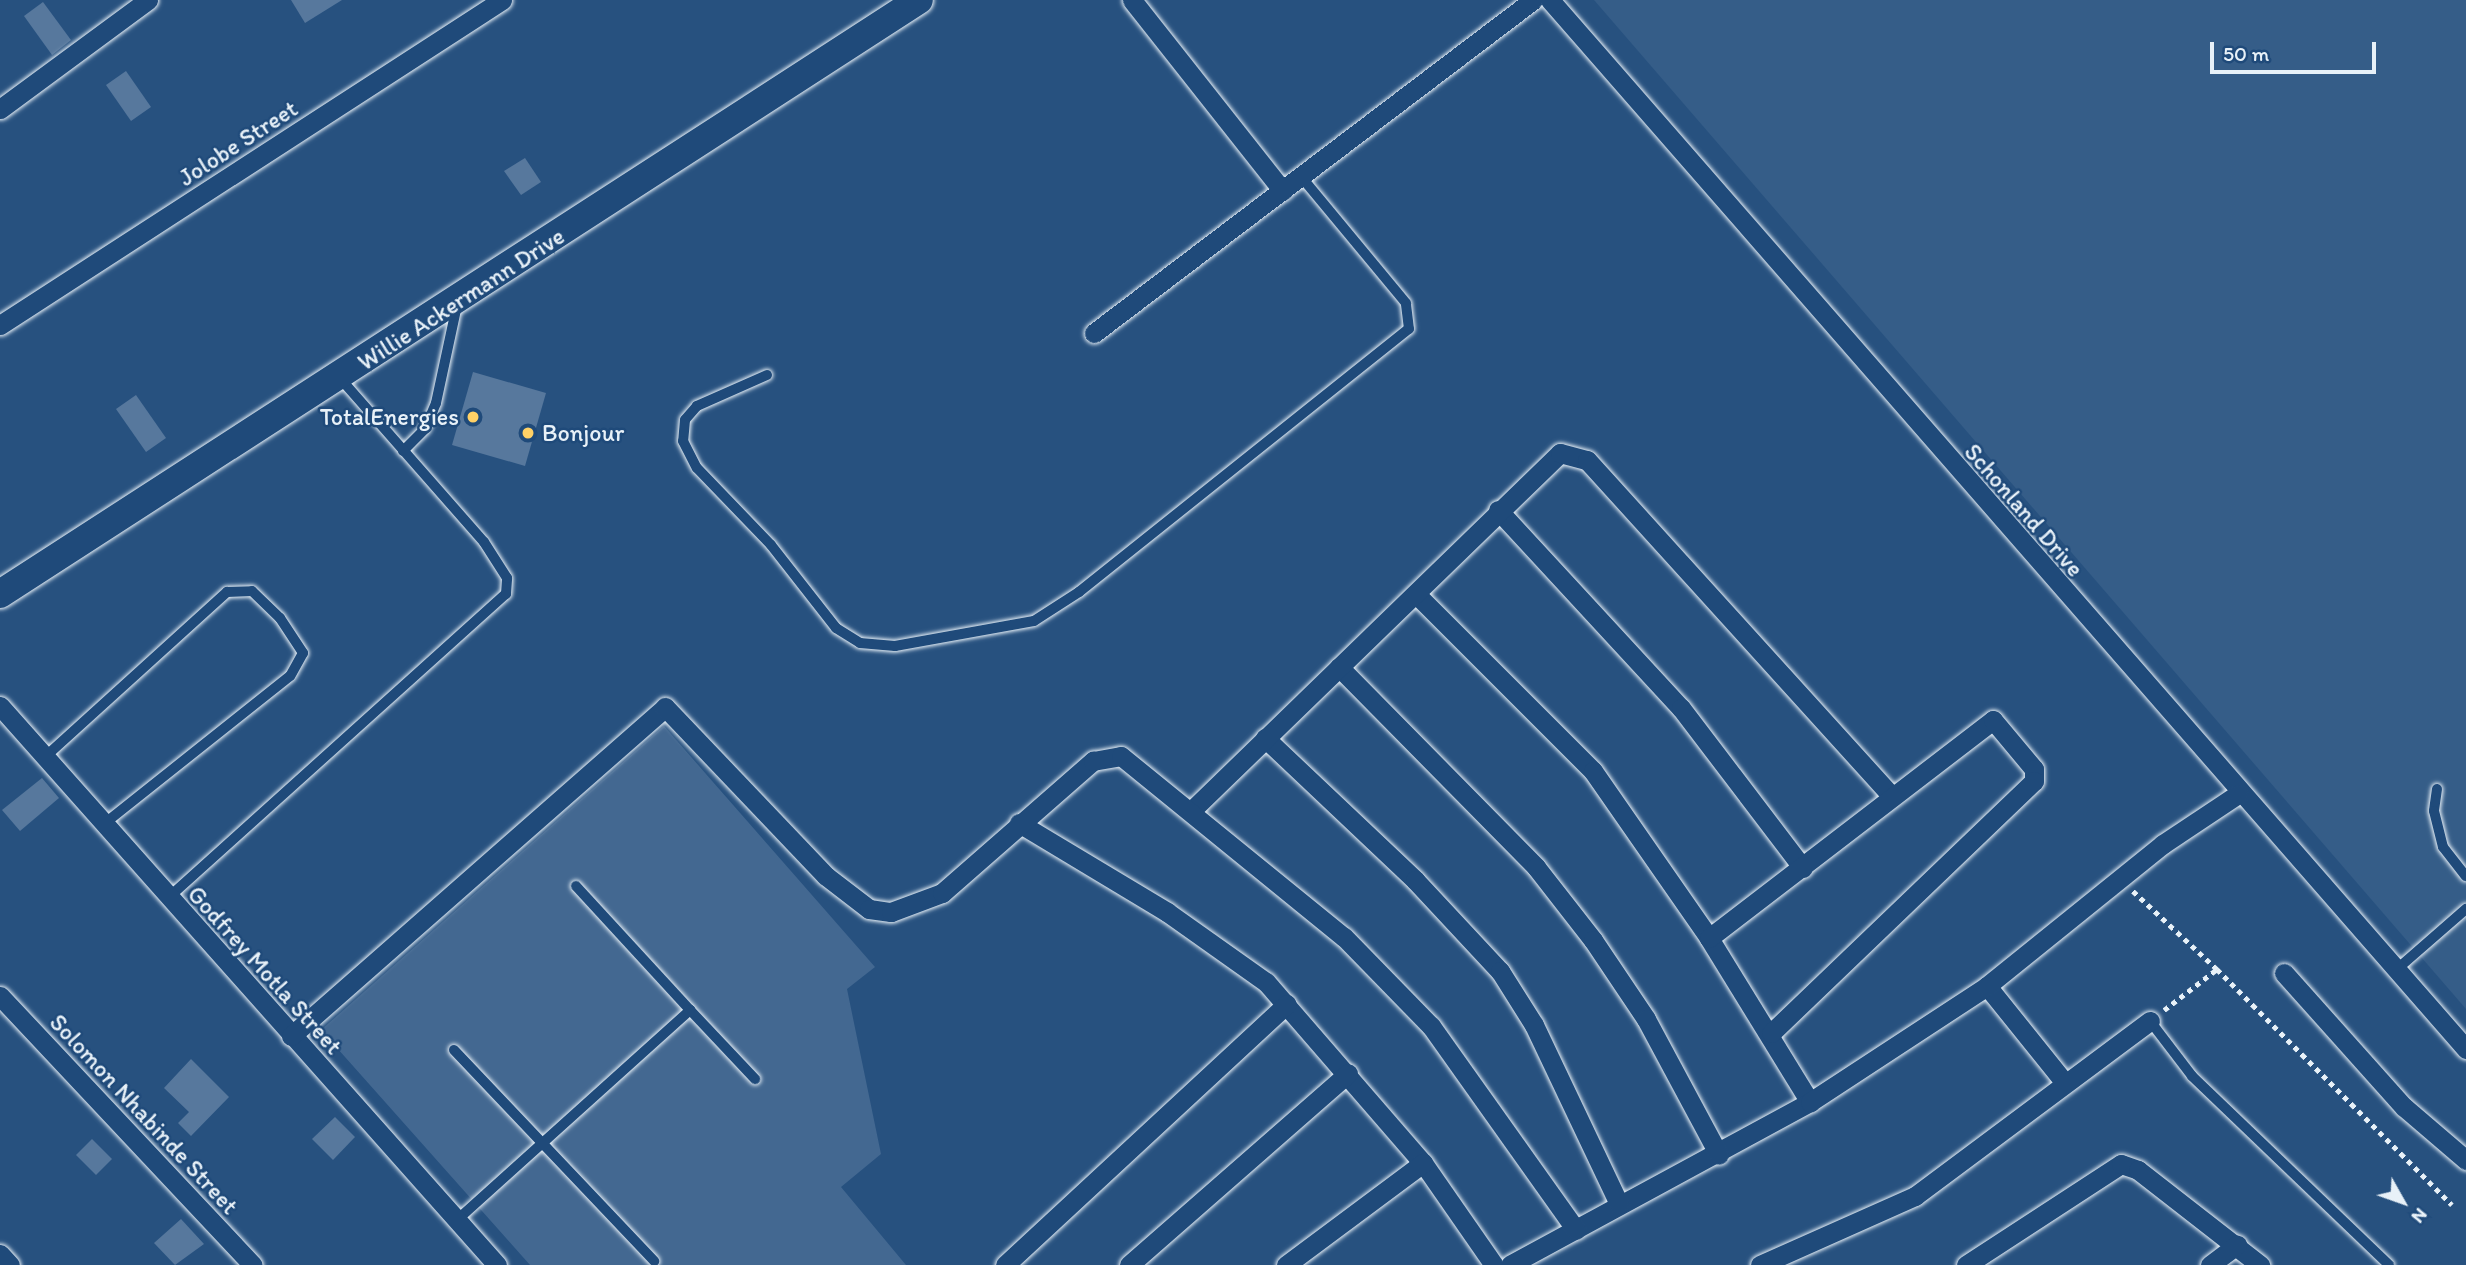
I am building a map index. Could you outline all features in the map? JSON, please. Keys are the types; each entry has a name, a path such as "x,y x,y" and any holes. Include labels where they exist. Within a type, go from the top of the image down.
{"street":[{"path":"0,109 148,0"},
{"name":"Jolobe Street","path":"0,324 502,0"},
{"name":"Willie Ackermann Drive","path":"0,594 458,302 919,0"},
{"path":"1132,0 1283,191"},
{"path":"1094,333 1283,191 1303,179 1533,0"},
{"name":"Schonland Drive","path":"1550,0 2238,793 2466,1049"},
{"path":"1191,811 1416,594 1498,510 1560,453 1587,460 1892,796"},
{"path":"1498,510 1681,708 1803,868"},
{"path":"1416,594 1593,771 1709,938 1771,1033 1810,1102"},
{"path":"1339,667 1536,867 1593,940 1646,1019 1719,1155"},
{"name":"Godfrey Motla Street","path":"0,706 497,1265"},
{"path":"291,1036 665,707 826,876 869,909 914,908 942,893 1093,761 1110,755 1130,761 1344,937 1432,1026 1576,1230"},
{"path":"1709,938 1993,720 2036,775 1771,1033"},
{"path":"1265,738 1415,880 1500,971 1534,1025 1619,1204"},
{"path":"1510,1265 1619,1204 1719,1155 1810,1102 1987,986 2238,793"},
{"path":"1019,823 1214,943 1287,1004 1423,1163 1494,1265"},
{"path":"2284,973 2404,1107 2466,1160"},
{"path":"1987,986 2066,1083"},
{"name":"Solomon Nhabinde Street","path":"0,996 253,1265"},
{"path":"1005,1265 1287,1004"},
{"path":"1760,1265 1915,1196 2150,1021"},
{"path":"1129,1265 1348,1073"},
{"path":"1286,1265 1423,1163"},
{"path":"1966,1265 2121,1164 2237,1245 2260,1265"},
{"path":"2210,1265 2237,1245"},
{"path":"0,1254 10,1265"}],"lane":[{"path":"767,375 697,406 685,420 682,441 697,468 771,545 836,628 860,643 895,646 1034,621 1079,592 1409,328 1406,303 1303,179"},
{"path":"404,451 425,429 436,403 458,302"},
{"path":"168,898 506,594 507,578 484,542 339,377"},
{"path":"45,757 227,592 252,591 280,618 303,653 290,676 104,824"},
{"path":"2437,789 2434,811 2443,847 2466,876"},
{"path":"576,886 755,1079"},
{"path":"2396,971 2466,909"},
{"path":"457,1220 690,1010"},
{"path":"2150,1021 2192,1076 2389,1265"},
{"path":"454,1050 654,1261"}],"path":[{"path":"2123,881 2217,969 2452,1205"},
{"path":"2150,1021 2217,969"}],"shaded area":[{"path":"1594,0 2466,0 2466,1009"},
{"path":"664,726 875,967 847,989 881,1154 841,1187 906,1265 530,1265 321,1030"}],"building":[{"path":"291,0 342,0 305,23"},
{"path":"43,2 71,40 52,55 24,16"},
{"path":"126,71 151,107 131,121 106,85"},
{"path":"525,158 541,182 521,195 504,171"},
{"path":"473,372 546,393 525,466 452,445"},
{"path":"136,395 166,438 146,452 116,409"},
{"path":"42,778 59,798 20,831 2,810"},
{"path":"191,1059 229,1097 191,1136 178,1123 189,1112 164,1088"},
{"path":"335,1117 355,1137 333,1160 312,1139"},
{"path":"92,1139 112,1159 96,1175 76,1155"},
{"path":"181,1219 204,1244 175,1265 154,1243"}],"place":[{"name":"TotalEnergies","path":"473,417"},
{"name":"Bonjour","path":"528,433"}]}
